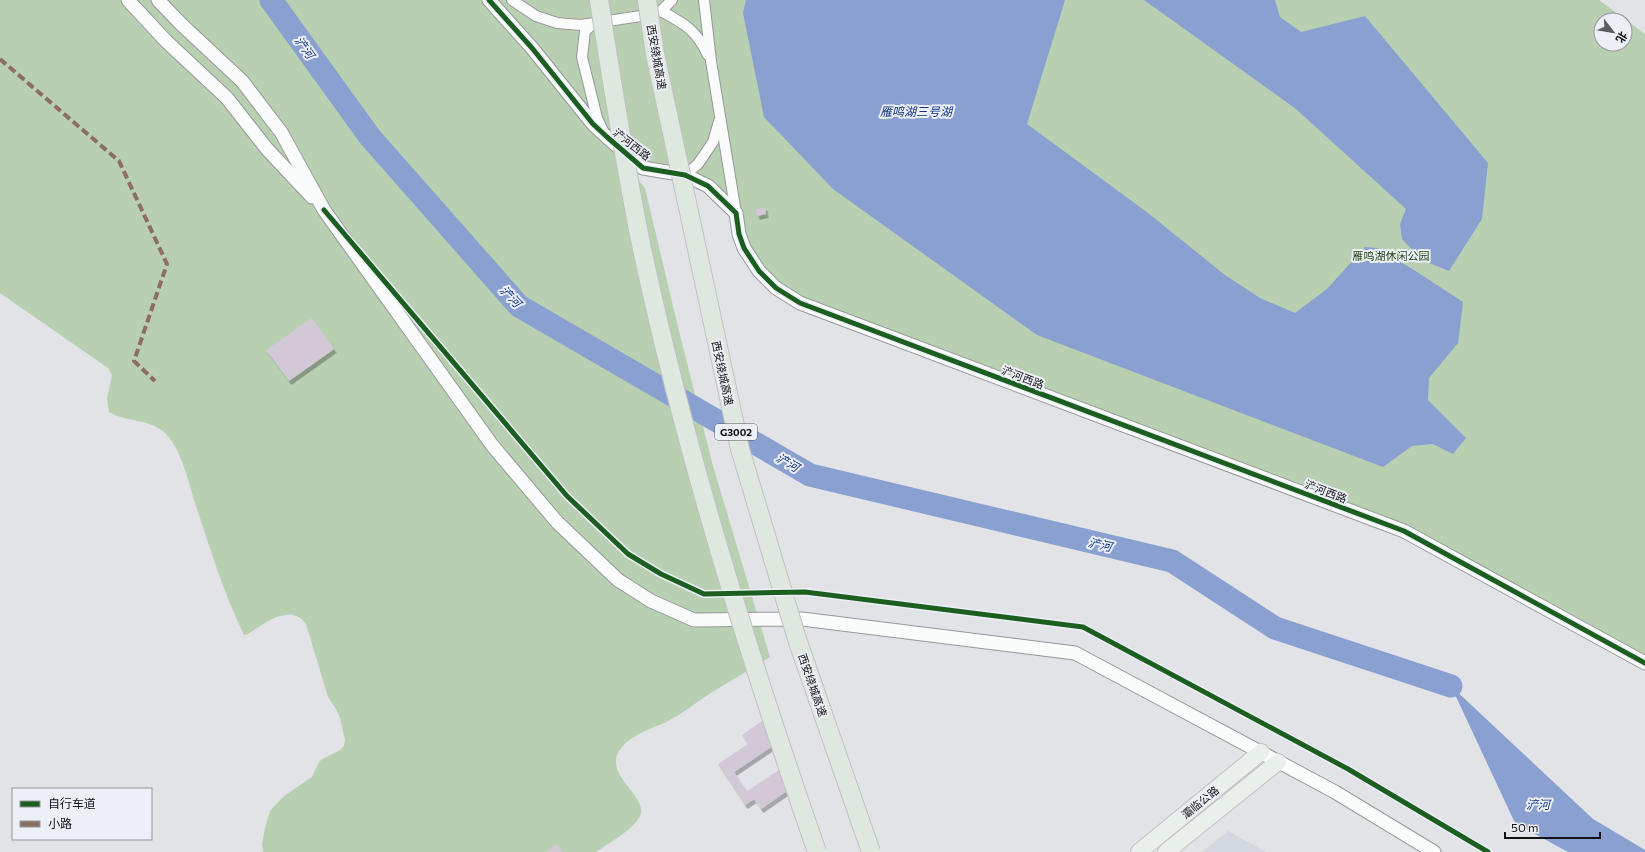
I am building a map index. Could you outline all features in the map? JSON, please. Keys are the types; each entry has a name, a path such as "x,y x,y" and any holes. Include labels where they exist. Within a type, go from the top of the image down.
{"highway":[{"path":"599,0 624,159 643,251 664,342 708,516 753,662 817,852"},
{"name":"西安绕城高速","path":"654,5 655,54 740,449 796,639 871,852"}],"main road":[{"name":"灞临公路","path":"1139,852 1261,752"},
{"name":"灞临公路","path":"1166,852 1278,762"}],"street":[{"path":"128,0 166,41 227,98 267,149 324,210"},
{"path":"158,0 180,24 242,81 281,132 324,210 492,446 528,490 557,522 618,580 651,601 694,620 802,619 1075,653 1335,792 1434,852"},
{"name":"浐河西路","path":"489,0 532,48 593,124 606,137 643,168 685,176 708,186 736,213 739,234 744,248 759,271 776,288 800,303 1404,531 1645,663"},
{"path":"512,0 536,16 557,23 581,25 641,16 654,5 672,0"},
{"path":"704,0 711,61 736,213"},
{"path":"654,5 685,24 701,40 711,61"},
{"path":"594,22 585,31 582,57 597,118 606,137"},
{"path":"685,176 698,164 713,142 720,115"}],"shaded area":[{"path":"1228,831 1266,852 1202,852"}],"green space":[{"path":"0,0 481,0 591,123 645,188 713,466 770,657 706,696 675,717 643,732 624,745 619,751 616,760 617,769 621,778 638,801 641,809 640,816 637,821 620,836 596,852 263,852 262,845 270,811 284,796 312,777 321,760 340,750 344,746 345,740 340,718 328,697 306,624 300,618 292,615 277,617 244,635 218,572 184,467 170,438 163,431 151,424 122,418 109,412 107,399 112,375 108,368 0,293"},
{"name":"雁鸣湖休闲公园","path":"482,0 1599,0 1615,12 1593,12 1593,52 1633,52 1633,25 1645,34 1645,663 1404,531 800,303 759,271 736,213 708,186 643,168 532,48"}],"water":[{"name":"雁鸣湖三号湖","path":"746,0 1065,0 1027,124 1148,213 1225,275 1260,298 1295,313 1327,289 1365,247 1377,248 1463,302 1458,343 1429,378 1428,400 1466,438 1453,454 1433,444 1412,446 1383,467 1037,335 833,189 764,117 743,13"},
{"path":"1144,0 1275,0 1280,17 1301,32 1365,16 1488,163 1482,219 1449,271 1422,260 1402,239 1400,224 1406,209 1296,109"},
{"name":"浐河","path":"1451,686 1593,819 1645,850 1645,852 1568,852 1515,823"}],"building":[{"path":"765,207 766,214 757,216 756,209"},
{"path":"312,318 334,349 289,381 266,350"},
{"path":"762,721 777,743 734,772 747,791 782,768 794,786 761,809 754,799 745,805 718,764 748,744 742,735"},
{"path":"557,844 563,852 546,852"}],"waterway":[{"name":"浐河","path":"271,0 370,137 519,306 810,475 1172,561 1275,628 1451,686"}],"marked path":[{"path":"0,59 119,161 167,264 134,361 155,381"}],"cycle path":[{"path":"489,0 532,48 593,124 607,137 643,168 685,175 708,186 736,213 739,234 744,248 759,271 776,288 800,303 1404,531 1645,663"},
{"path":"324,210 567,496 628,554 661,574 704,594 805,592 1083,627 1348,769 1488,852"}]}
